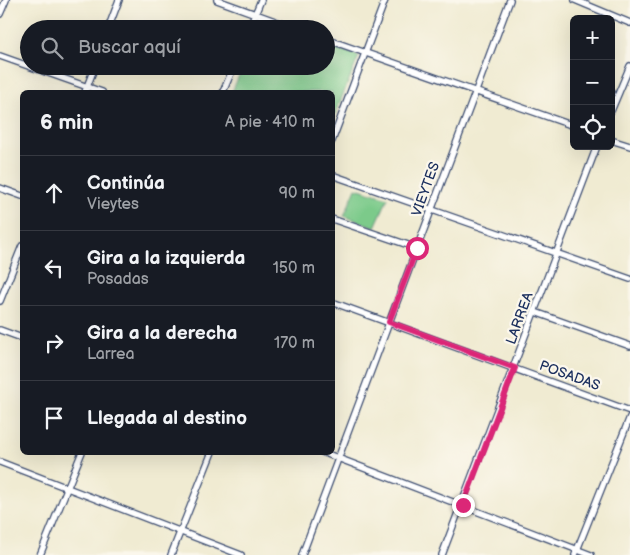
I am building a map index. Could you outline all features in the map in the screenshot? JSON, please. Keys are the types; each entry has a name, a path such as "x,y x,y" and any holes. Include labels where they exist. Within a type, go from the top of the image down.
{"street":[{"path":"0,14 6,0"},
{"path":"111,20 119,0"},
{"path":"217,0 272,20"},
{"path":"253,20 261,0"},
{"path":"335,133 385,0"},
{"name":"VIEYTES","path":"302,555 474,91 510,0"},
{"path":"578,1 590,3 630,23"},
{"path":"335,42 570,125"},
{"path":"0,56 20,64"},
{"path":"614,105 630,66"},
{"path":"48,75 86,90 91,75"},
{"path":"223,90 230,75"},
{"path":"615,141 630,146"},
{"name":"LARREA","path":"442,555 515,368 595,150"},
{"path":"335,176 630,279"},
{"path":"0,188 20,195"},
{"path":"335,220 417,248"},
{"path":"0,301 20,251"},
{"name":"POSADAS","path":"335,303 630,410"},
{"path":"535,312 630,346"},
{"path":"0,330 20,337"},
{"path":"576,552 630,417"},
{"path":"40,555 81,455"},
{"path":"171,555 211,455"},
{"path":"330,455 463,505 576,552 591,555"},
{"path":"0,462 241,555"}],"green space":[{"path":"335,47 359,56 335,114 335,90 233,90 239,75 335,75"},
{"path":"356,188 388,198 375,227 344,216"}],"route":[{"path":"417,248 389,322 515,368 463,505"}]}
